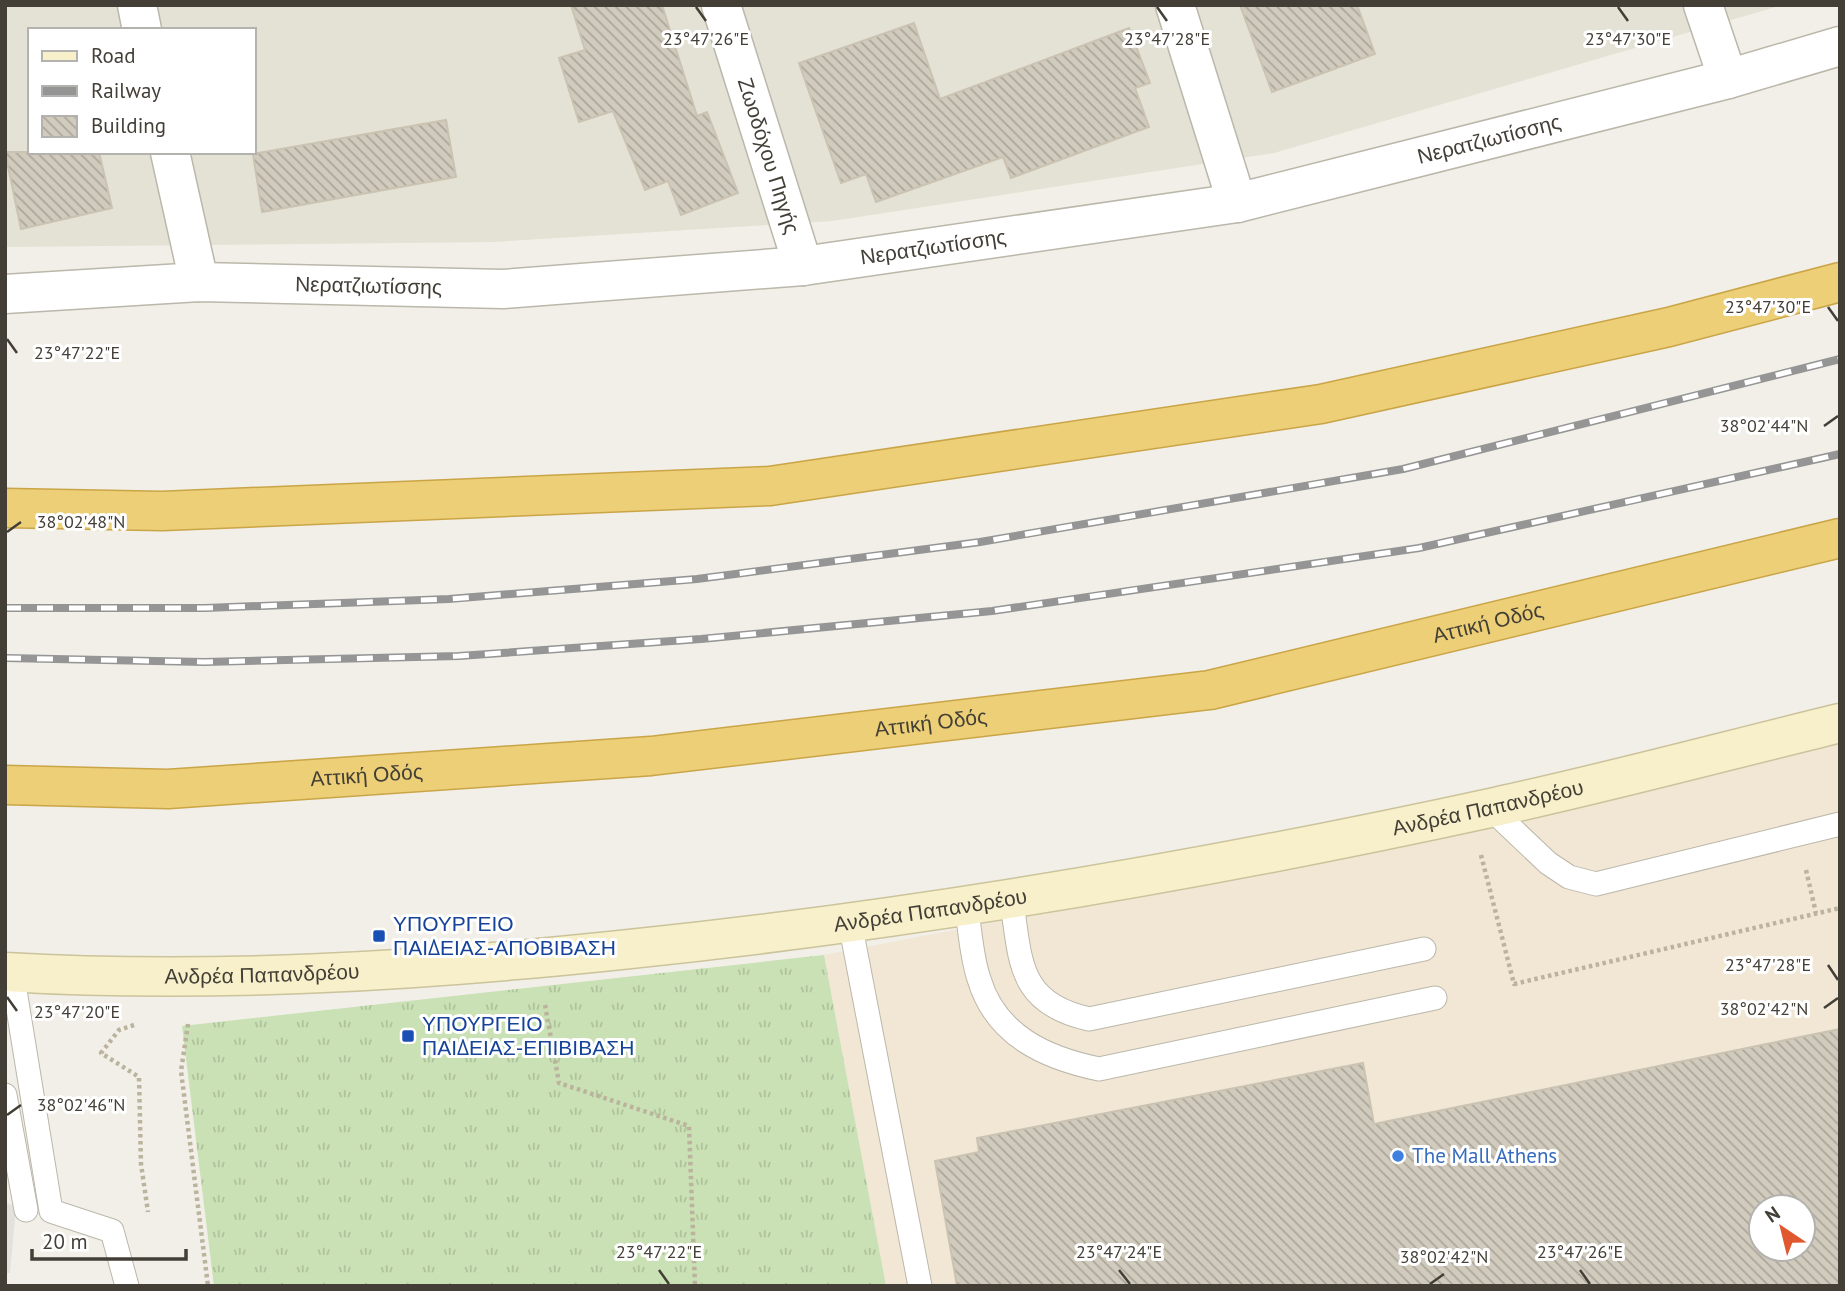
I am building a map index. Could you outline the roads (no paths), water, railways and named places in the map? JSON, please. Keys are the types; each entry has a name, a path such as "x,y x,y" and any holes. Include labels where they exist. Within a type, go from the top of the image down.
{"highway":[{"path":"5,508 162,511 770,486 1321,404 1669,327 1840,282"},
{"name":"Αττική Οδός","path":"5,785 168,789 651,756 1210,690 1840,538"}],"street":[{"path":"136,5 142,28"},
{"name":"Ζωοδόχου Πηγής","path":"721,5 803,266"},
{"path":"1175,5 1237,203"},
{"path":"1703,5 1728,79"},
{"name":"Νερατζιωτίσσης","path":"5,294 199,282 503,289 803,266 1237,203 1728,79 1840,47"},
{"path":"170,154 199,282"},
{"name":"Ανδρέα Παπανδρέου","path":"9,972 195,978 537,959 850,923 1231,860 1480,809 1840,723"}],"lane":[{"path":"1480,809 1569,877 1596,884 1840,824"},
{"path":"1012,897 1024,973 1035,992 1069,1014 1089,1018 1424,948"},
{"path":"966,904 979,980 998,1016 1026,1043 1062,1062 1086,1067 1099,1069 1435,998"},
{"path":"850,923 920,1286"},
{"path":"9,972 51,1211 112,1231 127,1286"},
{"path":"5,1095 26,1210"}],"railway":[{"path":"5,608 205,608 449,599 697,579 980,542 1403,469 1840,359"},
{"path":"5,658 204,662 459,656 701,639 992,611 1419,548 1840,454"}],"place":[{"name":"ΥΠΟΥΡΓΕΙΟ ΠΑΙΔΕΙΑΣ-ΑΠΟΒΙΒΑΣΗ","path":"379,936"},
{"name":"ΥΠΟΥΡΓΕΙΟ ΠΑΙΔΕΙΑΣ-ΕΠΙΒΙΒΑΣΗ","path":"408,1036"},
{"name":"The Mall Athens","path":"1398,1156"}]}
